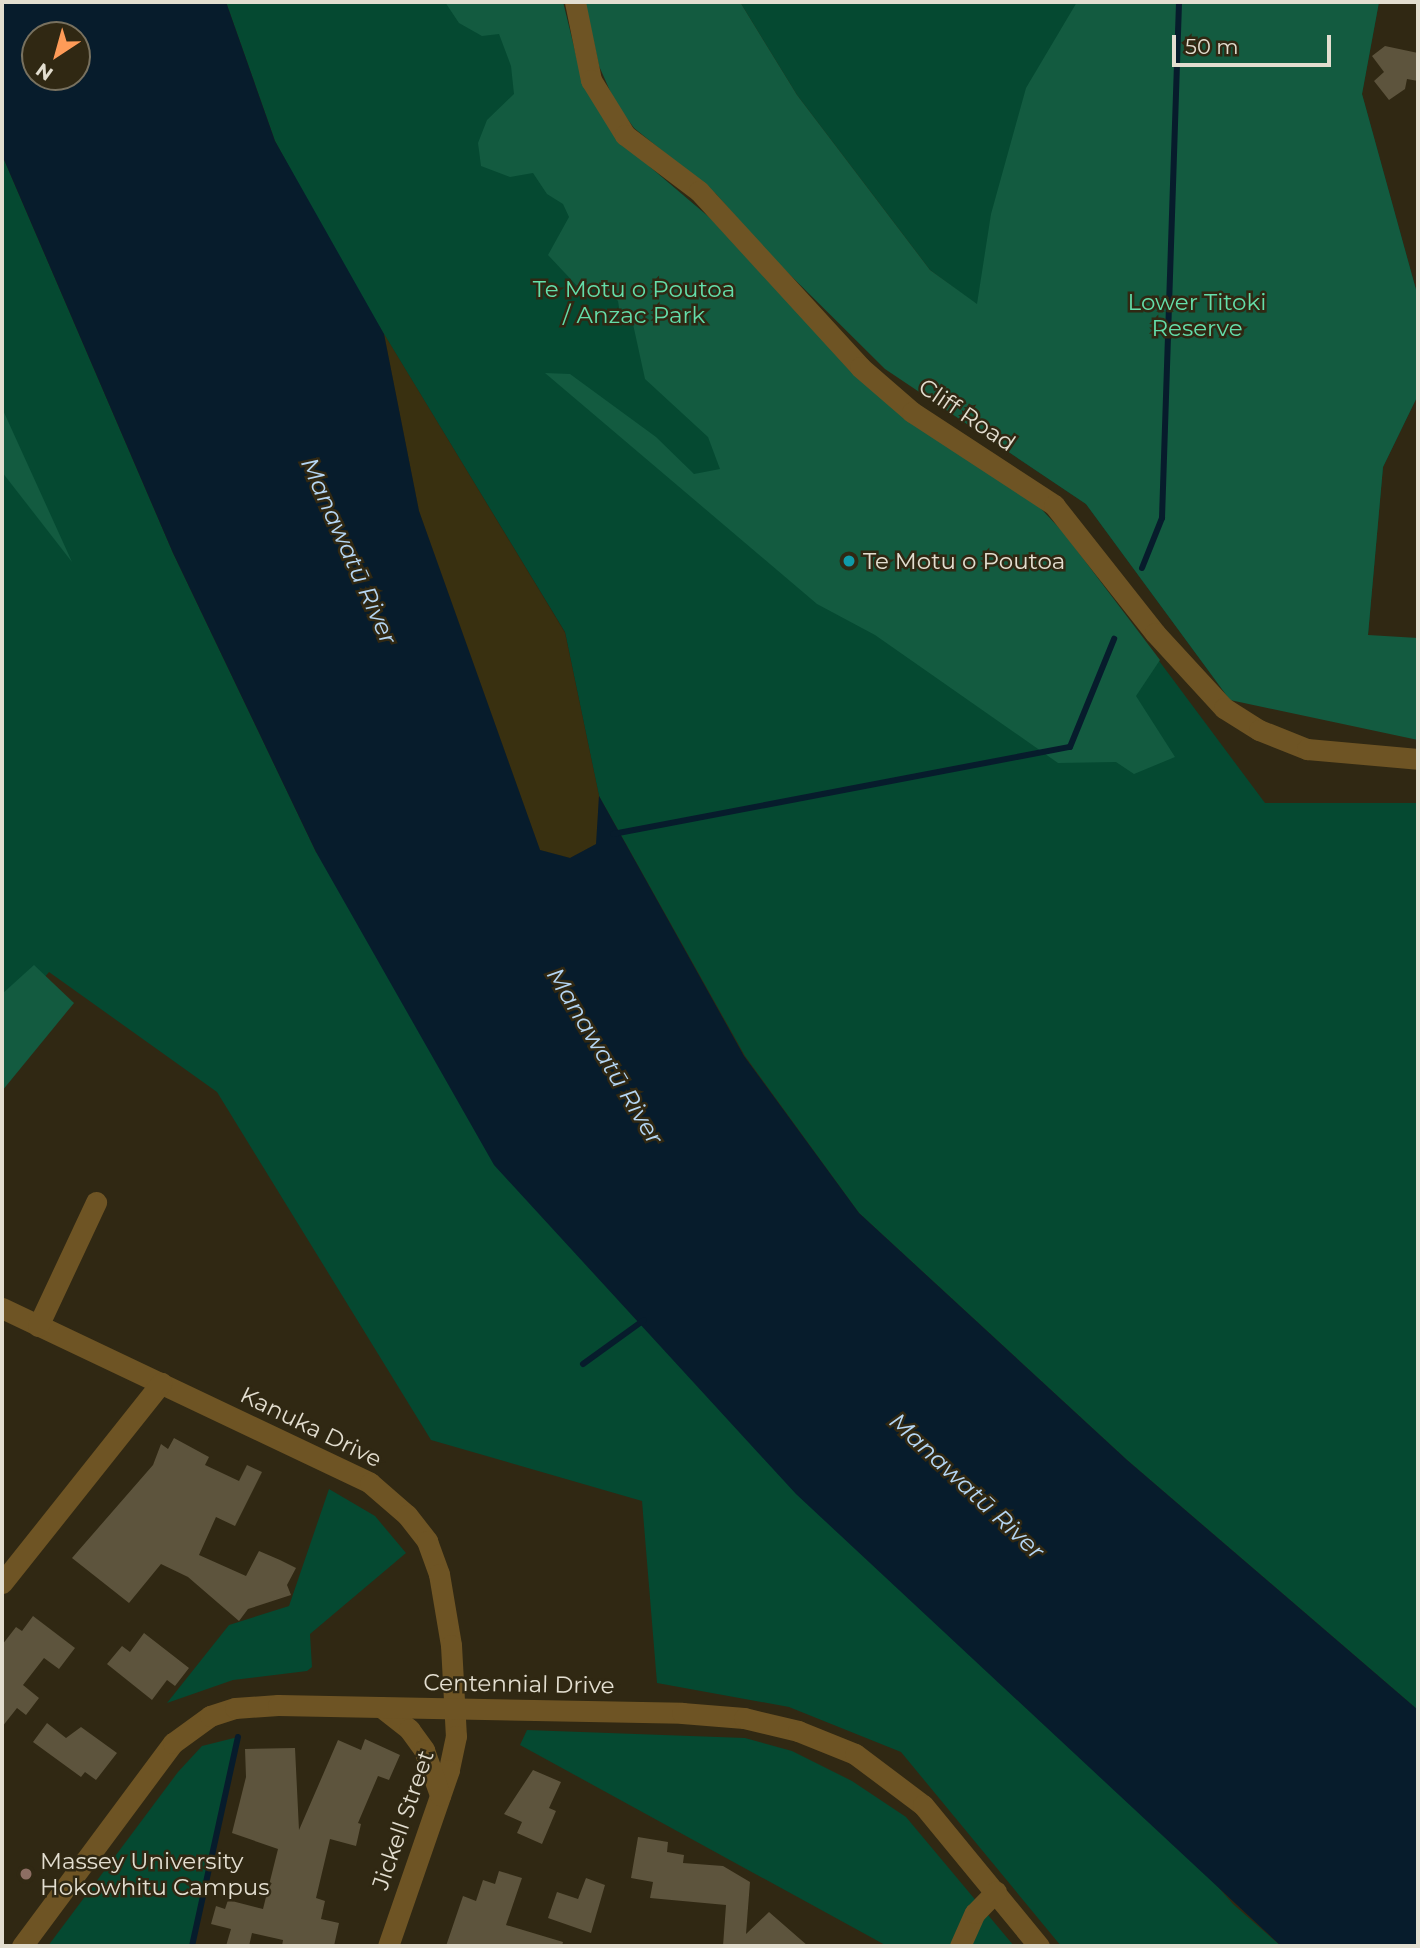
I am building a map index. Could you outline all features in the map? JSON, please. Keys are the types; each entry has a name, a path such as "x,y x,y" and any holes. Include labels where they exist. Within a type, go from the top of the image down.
{"street":[{"name":"Cliff Road","path":"575,2 591,80 625,135 699,191 860,367 912,412 1054,505 1163,643 1224,708 1259,730 1307,749 1418,759"},
{"path":"38,1326 96,1202"},
{"name":"Kanuka Drive","path":"2,1308 370,1483 407,1515 427,1541 439,1574 451,1645 455,1709"},
{"path":"2,1583 161,1383"},
{"name":"Centennial Drive","path":"22,1946 124,1807 194,1724 247,1706 682,1713 744,1718 798,1731 855,1754 923,1805 996,1891 1038,1946"},
{"path":"381,1707 410,1729 424,1750 440,1796"},
{"name":"Jickell Street","path":"388,1946 455,1750 455,1709"},
{"path":"960,1946 975,1913 996,1891"}],"green space":[{"path":"226,2 563,2 582,80 650,167 710,218 822,337 1063,532 1265,803 1418,803 1418,1710 1127,1460 859,1213 745,1056 599,796 565,632 345,270 275,141"},
{"name":"Te Motu o Poutoa / Anzac Park","path":"445,2 563,2 582,80 650,167 710,218 822,337 1029,496 1063,532 1160,660 1136,696 1175,757 1134,774 1116,762 1058,763 875,635 817,604 545,373 570,374 656,437 694,474 720,469 708,437 645,379 633,324 620,314 618,301 603,285 579,288 548,255 569,217 563,204 547,194 533,173 510,177 481,166 478,143 487,120 514,94 511,66 499,34 482,36 459,23"},
{"name":"Lower Titoki Reserve","path":"585,2 740,2 797,95 930,270 977,304 991,214 1026,88 1077,2 1379,2 1362,94 1418,297 1418,395 1383,467 1368,635 1418,638 1418,740 1230,700 1086,504 885,369 768,253 716,194 634,128 615,102 599,66"},
{"name":"Lower Titoki Reserve","path":"740,2 1379,2 1362,94 1418,297 1418,395 1383,467 1368,635 1230,700 1086,504 949,412 977,305 930,270 797,95"},
{"path":"2,155 173,553 316,852 1233,1904 1281,1946 1061,1946 901,1752 789,1707 657,1683 642,1501 431,1440 217,1092 49,972 2,1028"},
{"path":"2,408 72,562 2,472"},
{"path":"34,965 74,1003 2,1091 2,994"},
{"path":"329,1489 375,1516 406,1553 310,1634 312,1667 307,1671 233,1680 167,1703 229,1625 289,1606"},
{"path":"527,1730 745,1738 792,1751 852,1781 906,1817 1014,1946 887,1946 520,1745"},
{"path":"238,1737 192,1946 48,1946 178,1772 202,1746"}],"sand":[{"path":"384,334 565,633 599,796 597,844 570,858 540,850 419,511"}],"water":[{"name":"Manawatū River","path":"2,2 226,2 275,141 384,334 419,511 540,850 570,858 596,844 599,796 744,1056 859,1213 1127,1460 1418,1710 1418,1946 1281,1946 796,1494 494,1165 316,852 173,553 2,155"}],"building":[{"path":"1385,46 1418,53 1418,81 1407,79 1405,89 1389,100 1374,81 1384,72 1372,56"},
{"path":"174,1438 209,1457 205,1465 239,1481 247,1465 262,1472 235,1526 216,1517 199,1555 246,1576 259,1551 280,1560 296,1568 287,1585 291,1595 248,1609 239,1621 188,1577 161,1564 129,1603 72,1558 153,1465 161,1444 168,1449"},
{"path":"33,1616 75,1648 59,1669 44,1658 23,1685 39,1698 26,1715 17,1708 2,1727 2,1645 16,1627 22,1631"},
{"path":"144,1633 189,1668 175,1686 167,1680 152,1700 107,1664 122,1646 130,1652"},
{"path":"47,1723 66,1738 81,1727 117,1753 96,1780 85,1772 81,1777 33,1742"},
{"path":"365,1739 400,1755 389,1780 378,1776 358,1823 361,1824 356,1846 330,1839 316,1898 325,1901 321,1919 339,1923 334,1946 282,1946 283,1940 252,1933 249,1946 226,1946 231,1929 211,1924 216,1906 225,1909 228,1900 263,1909 278,1849 232,1833 246,1777 245,1749 295,1748 299,1830 338,1740 361,1750"},
{"path":"533,1770 561,1782 549,1808 556,1811 542,1844 517,1833 522,1822 504,1814"},
{"path":"638,1837 668,1842 667,1852 684,1855 683,1863 723,1866 750,1882 746,1934 769,1912 808,1946 723,1946 726,1905 650,1898 653,1882 631,1878"},
{"path":"499,1871 522,1878 506,1925 563,1942 562,1946 446,1946 463,1896 476,1901 483,1880 495,1884"},
{"path":"586,1878 605,1885 591,1933 548,1918 557,1892 578,1899"}],"waterway":[{"path":"1142,568 1162,518 1179,2"},
{"path":"613,834 1070,747 1114,639"},
{"path":"583,1364 644,1320"},
{"path":"192,1946 238,1737"}],"place":[{"name":"Te Motu o Poutoa","path":"849,561"},
{"name":"Massey University Hokowhitu Campus","path":"26,1874"}]}
